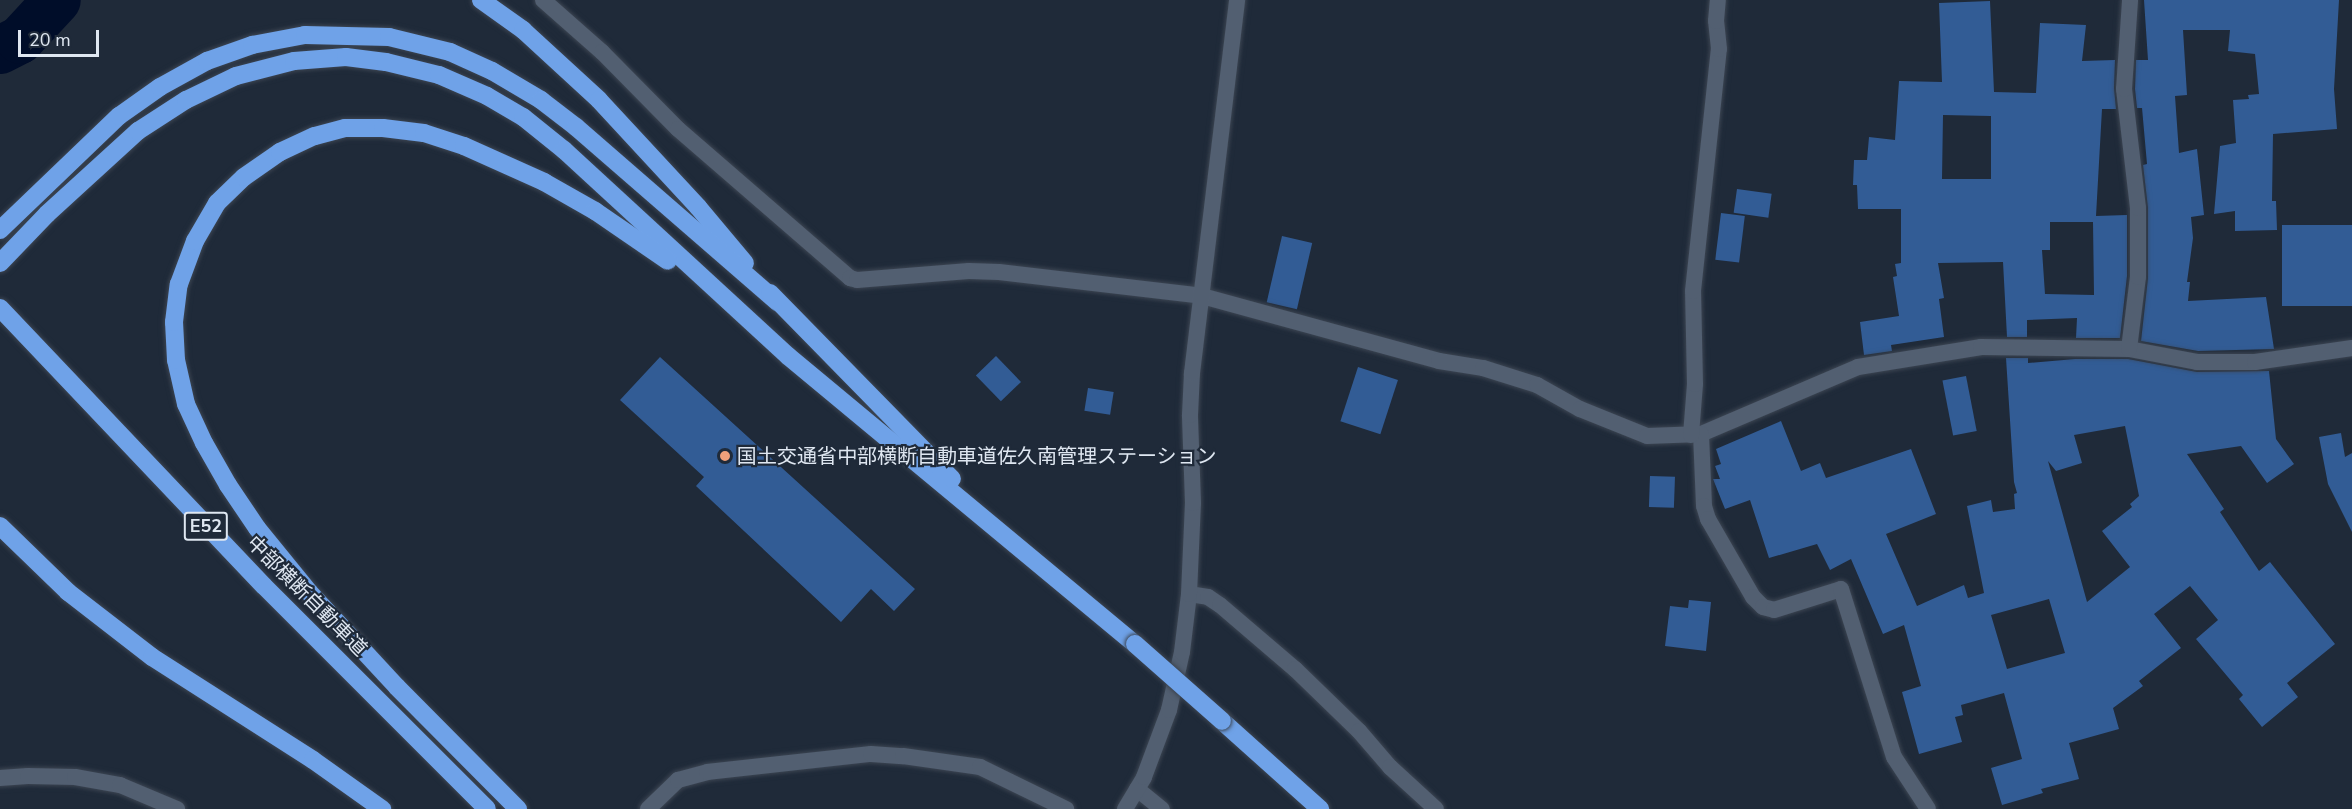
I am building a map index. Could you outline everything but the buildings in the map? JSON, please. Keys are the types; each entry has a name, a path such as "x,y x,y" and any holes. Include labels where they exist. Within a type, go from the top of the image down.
{"highway":[{"path":"481,0 522,30 599,100 698,207 777,302"},
{"path":"0,230 118,116 160,87 207,61 252,45 305,35 389,37 450,52 492,71 541,100 777,302 1028,553"},
{"path":"0,263 114,151 138,131 186,100 236,75 294,61 346,57 387,62 439,75 487,96 523,117 564,150 749,322"},
{"path":"518,809 397,687 309,592 257,528 204,444 186,404 176,360 174,322 179,284 195,241 217,203 244,177 280,152 315,136 345,128 383,128 424,134 498,160 595,211 661,255 749,322 1028,553 1135,644 1320,809"},
{"name":"中部横断自動車道","path":"0,308 264,586 487,809"},
{"path":"0,526 68,592 152,657 313,760 382,809"}],"street":[{"path":"543,0 602,52 678,129 850,278 857,280 999,272 1202,296 1428,358 1483,368 1537,385 1580,409 1647,436 1696,435 1858,367 1981,347 2129,349 2197,362 2255,362 2352,348"},
{"path":"1125,809 1137,789 1169,710 1177,682 1189,594 1193,504 1190,416 1192,373 1237,0"},
{"path":"1718,0 1716,21 1719,49 1693,291 1696,435 1704,506 1708,519 1753,597 1763,607 1774,610 1841,589 1894,756 1928,809"},
{"path":"2129,349 2139,277 2138,208 2124,89 2130,0"},
{"path":"1189,594 1209,597 1295,669 1359,732 1390,767 1436,809"},
{"path":"648,809 678,780 707,772 871,754 903,756 980,767 1066,809"},
{"path":"0,778 75,777 109,783 155,798 177,809"},
{"path":"1137,789 1162,809"}],"waterway":[{"path":"0,50 20,40 57,0"}],"place":[{"name":"国土交通省中部横断自動車道佐久南管理ステーション","path":"725,456"}]}
